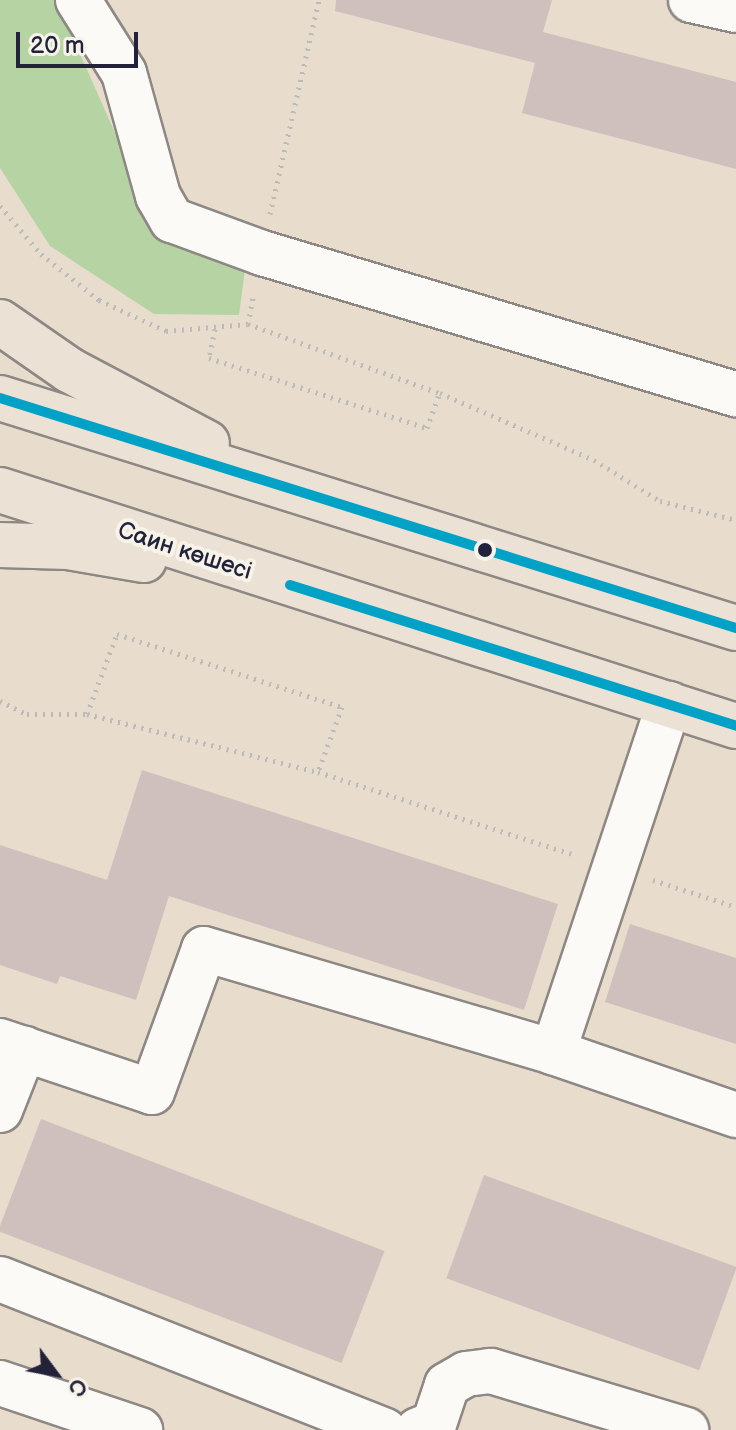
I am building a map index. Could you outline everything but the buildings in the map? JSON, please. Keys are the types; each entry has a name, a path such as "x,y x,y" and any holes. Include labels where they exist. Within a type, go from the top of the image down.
{"main road":[{"path":"0,322 69,370 312,498"},
{"path":"0,398 736,628"},
{"name":"Саин көшесі","path":"0,490 736,726"},
{"path":"0,545 68,547 290,585"}],"lane":[{"path":"78,0 124,73 158,196 172,220 262,253 736,394"},
{"path":"691,0 736,10"},
{"path":"553,1052 617,868 669,704"},
{"path":"0,1110 12,1045 152,1092 204,949 553,1052 736,1115"},
{"path":"0,1279 384,1430"},
{"path":"418,1430 434,1424 447,1385 466,1374 491,1371 686,1430"},
{"path":"0,1383 140,1430"}],"path":[{"path":"248,324 319,0"},
{"path":"0,205 41,254 99,300 166,331 248,324 440,393 594,460 660,501 736,520"},
{"path":"215,329 209,358 427,428 440,393"},
{"path":"87,714 117,634 342,707 318,772"},
{"path":"0,701 27,714 87,714 318,772 736,907"}],"green space":[{"path":"0,0 56,0 136,180 245,269 239,315 154,314 50,246 0,168"}],"transit line":[{"path":"0,398 736,628"},
{"path":"290,585 736,726"}]}
